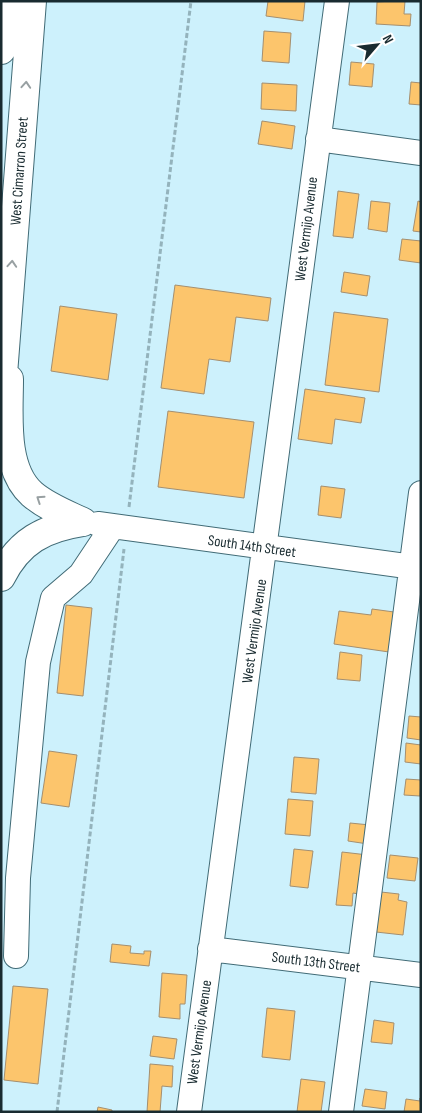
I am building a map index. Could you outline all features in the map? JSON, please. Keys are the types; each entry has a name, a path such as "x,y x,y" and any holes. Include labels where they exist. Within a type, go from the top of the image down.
{"highway":[{"path":"1,50 5,1"},
{"name":"West Cimarron Street","path":"1,400 32,1"},
{"path":"8,313 9,418 15,467 31,493 43,502 83,522"},
{"path":"1,578 10,560 28,541 55,528 83,522"}],"street":[{"name":"West Vermijo Avenue","path":"189,1112 336,1"},
{"path":"318,139 421,153"},
{"path":"341,1112 416,568 421,492"},
{"name":"South 14th Street","path":"83,522 416,568"},
{"path":"16,956 18,878 38,662 52,598 81,574 122,528"},
{"name":"South 13th Street","path":"210,949 421,975"}],"path":[{"path":"57,1112 122,528 191,1"}],"building":[{"path":"268,1 305,1 303,21 266,16"},
{"path":"405,1 404,14 411,14 410,26 376,24 377,2"},
{"path":"264,31 291,33 289,63 262,61"},
{"path":"351,62 374,64 372,87 349,85"},
{"path":"411,82 421,83 421,105 409,104"},
{"path":"262,83 297,85 296,111 261,109"},
{"path":"262,121 295,126 292,149 258,144"},
{"path":"338,191 359,194 353,238 333,236"},
{"path":"371,201 390,203 387,232 368,229"},
{"path":"418,201 421,202 421,232 413,231"},
{"path":"402,239 421,241 421,263 399,260"},
{"path":"344,272 370,276 367,296 341,292"},
{"path":"175,285 271,298 268,321 236,317 230,362 209,359 204,394 161,388"},
{"path":"60,306 117,314 108,380 51,371"},
{"path":"334,312 388,319 379,392 325,385"},
{"path":"305,389 365,398 361,423 335,419 332,444 298,439"},
{"path":"168,411 254,422 244,498 158,487"},
{"path":"321,486 345,489 341,518 318,515"},
{"path":"66,605 92,608 83,696 57,693"},
{"path":"372,609 394,612 389,652 334,644 339,611 371,615"},
{"path":"340,652 362,655 360,681 337,679"},
{"path":"409,716 421,717 421,740 407,738"},
{"path":"406,743 421,745 421,764 405,762"},
{"path":"49,751 77,755 69,807 41,803"},
{"path":"294,757 319,759 316,794 291,792"},
{"path":"406,779 421,780 420,796 404,795"},
{"path":"288,799 313,801 310,836 285,834"},
{"path":"350,823 370,825 368,844 348,841"},
{"path":"294,849 313,851 308,888 290,886"},
{"path":"342,852 368,855 364,895 353,893 352,906 336,905"},
{"path":"390,855 418,858 415,881 387,878"},
{"path":"381,892 399,894 398,900 407,902 403,935 376,932"},
{"path":"112,944 131,946 130,953 144,954 144,951 151,951 149,966 110,962"},
{"path":"162,973 187,975 185,1004 180,1004 180,1019 159,1017"},
{"path":"13,986 48,989 38,1084 4,1080"},
{"path":"267,1008 295,1011 290,1060 262,1057"},
{"path":"374,1020 394,1023 392,1044 371,1042"},
{"path":"153,1036 177,1039 174,1059 150,1056"},
{"path":"150,1064 173,1066 172,1087 162,1086 160,1112 147,1112"},
{"path":"301,1079 325,1082 321,1112 297,1112"},
{"path":"365,1089 387,1092 385,1109 362,1106"},
{"path":"420,1098 421,1112 404,1112 406,1099 420,1101"},
{"path":"98,1107 112,1110 112,1112 97,1112"}]}
